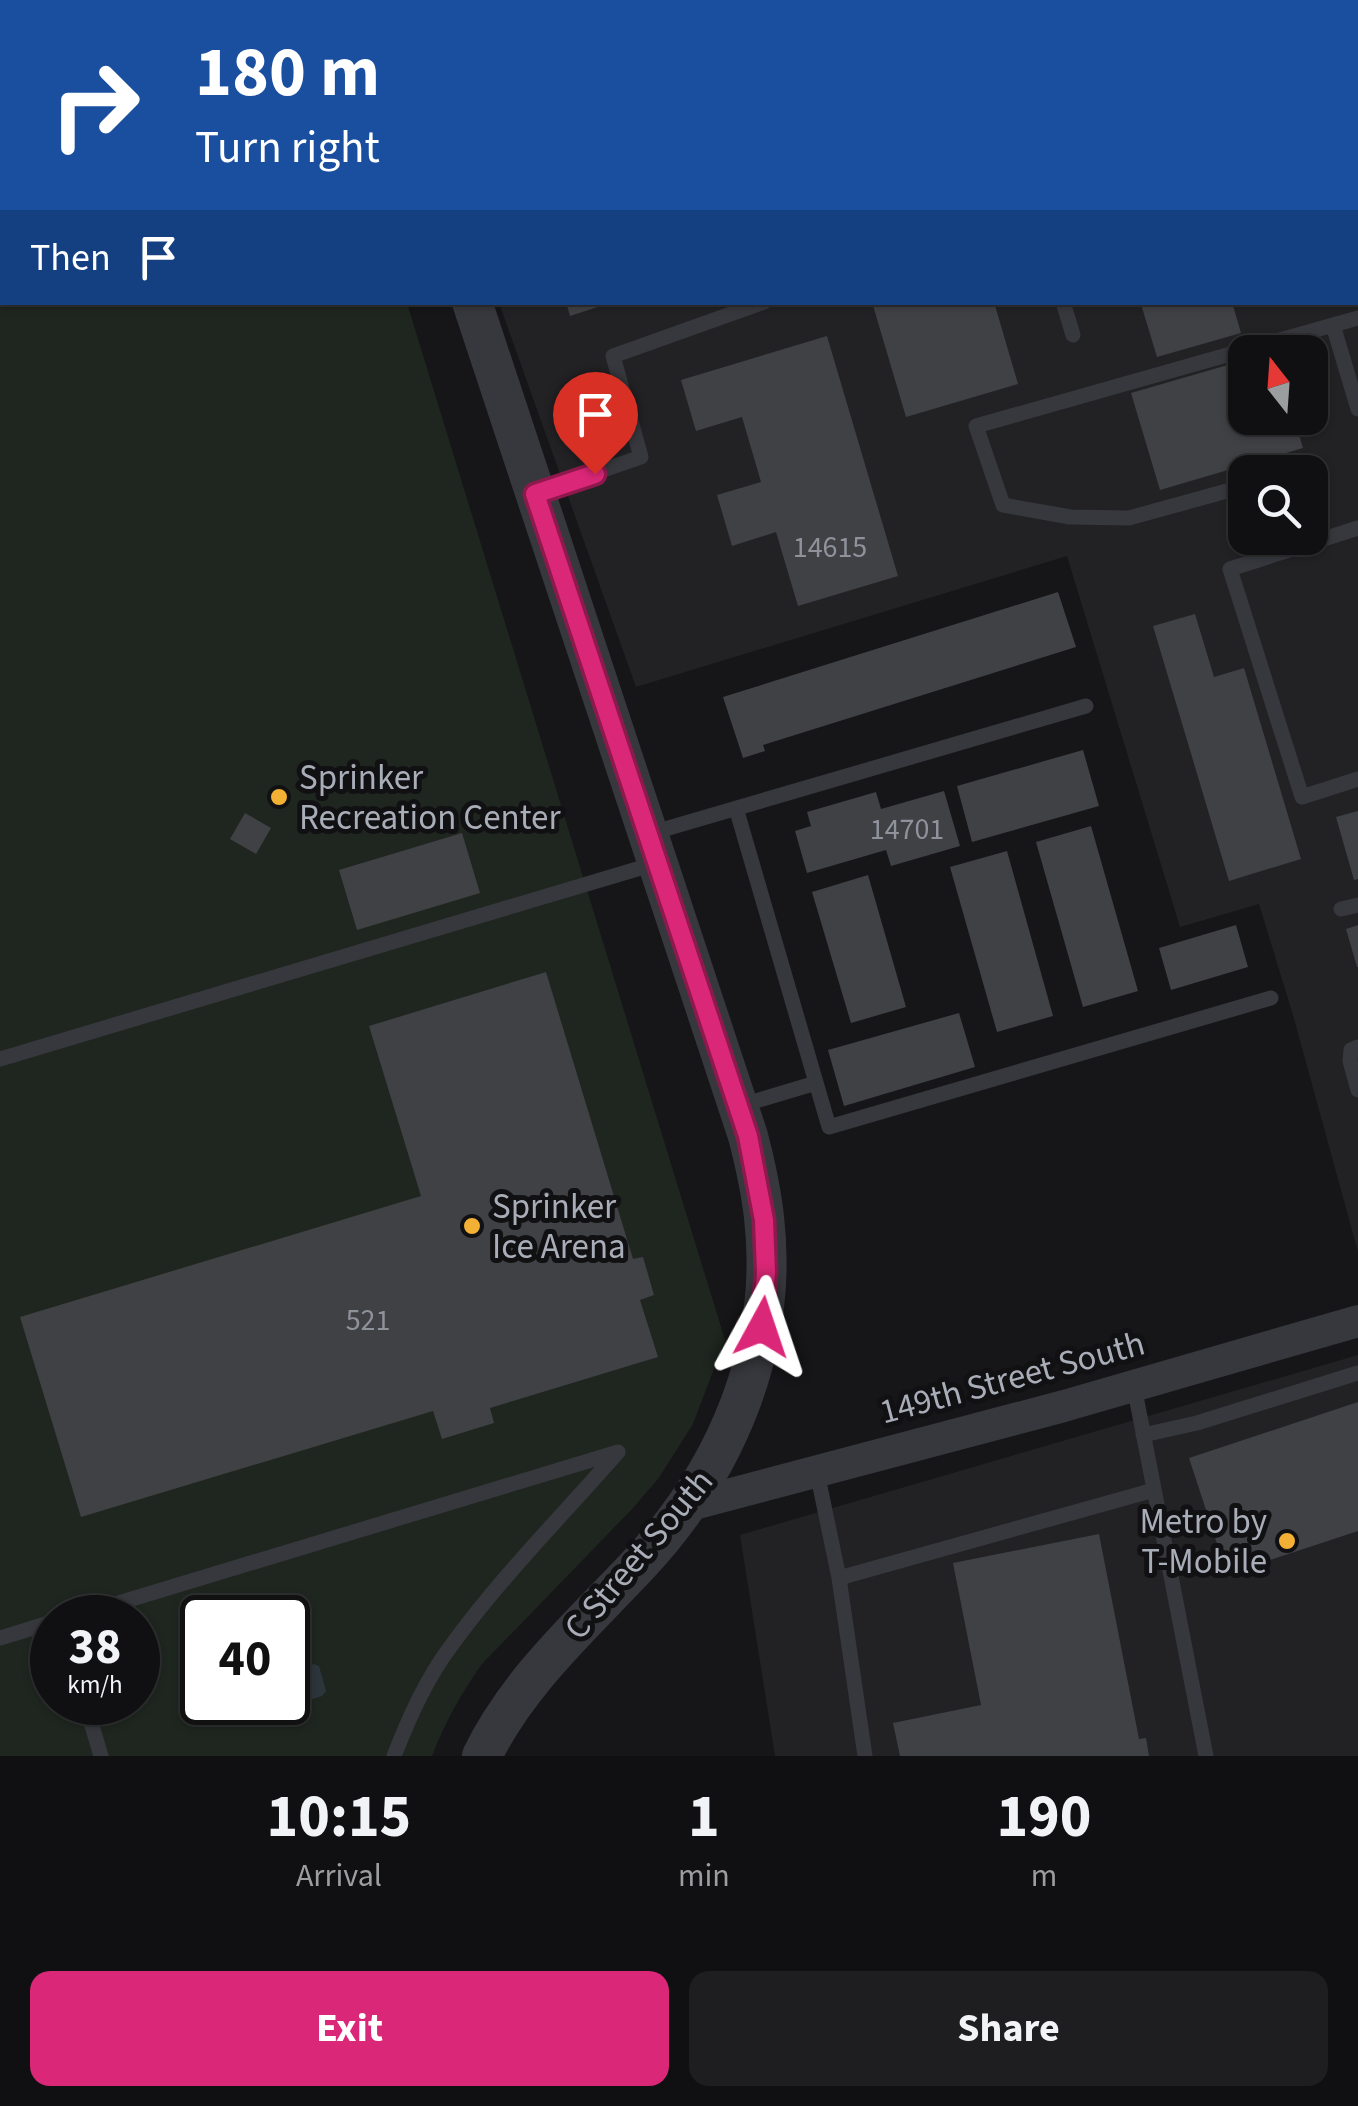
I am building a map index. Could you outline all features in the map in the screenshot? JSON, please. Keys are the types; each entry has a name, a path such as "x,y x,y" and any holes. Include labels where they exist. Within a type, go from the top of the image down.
{"street":[{"name":"C Street South","path":"473,305 738,1106 758,1176 766,1272 762,1327 735,1421 717,1458 686,1506 642,1561 588,1616 510,1710 482,1756"},
{"name":"149th Street South","path":"686,1506 1358,1322"}],"lane":[{"path":"535,494 641,457 613,356 756,305"},
{"path":"1063,305 1073,335"},
{"path":"1228,491 1129,518 1070,517 1004,504 976,426 1358,318"},
{"path":"1333,325 1358,409"},
{"path":"1358,528 1230,568 1302,796 1358,779"},
{"path":"0,1058 653,848 736,808 1086,706"},
{"path":"736,808 830,1127 1271,998"},
{"path":"1341,909 1358,904"},
{"path":"1358,1047 1351,1050 1350,1061 1358,1090"},
{"path":"738,1106 816,1083"},
{"path":"1144,1435 1197,1423 1358,1373"},
{"path":"1134,1386 1206,1756"},
{"path":"145,1595 618,1452 450,1647 427,1684 394,1756"},
{"path":"817,1472 839,1578 865,1756"},
{"path":"839,1578 1154,1490"},
{"path":"0,1638 30,1629"},
{"path":"92,1725 101,1756"}],"shaded area":[{"name":"Sprinker Recreation Center","path":"0,305 408,305 725,1340 693,1424 658,1479 482,1664 432,1756 0,1756"},
{"path":"500,305 1358,305 1358,1252 1259,904 1180,927 1067,556 636,687"},
{"path":"1358,1355 1358,1756 775,1756 740,1535"},
{"path":"310,1665 319,1666 326,1691 310,1700"}],"building":[{"path":"567,305 604,305 570,316"},
{"path":"873,305 995,305 1018,384 906,417"},
{"path":"1141,305 1233,305 1241,333 1157,357"},
{"path":"827,336 898,576 798,606 776,532 732,546 717,495 761,482 742,417 696,431 681,380"},
{"path":"1228,365 1228,435 1299,435 1303,448 1279,455 1228,455 1228,470 1160,490 1131,393"},
{"path":"1058,592 1076,647 763,745 765,751 743,758 723,697"},
{"path":"1195,614 1214,677 1244,668 1301,859 1229,881 1153,626"},
{"path":"1083,750 1099,806 972,842 957,786"},
{"path":"944,791 960,846 891,866 886,850 807,873 795,831 811,826 807,812 876,792 881,809"},
{"path":"1358,811 1358,879 1354,880 1336,817"},
{"path":"245,813 271,828 256,854 230,839"},
{"path":"1091,826 1138,991 1083,1007 1036,842"},
{"path":"462,833 480,893 357,930 339,870"},
{"path":"1007,851 1053,1016 997,1032 950,867"},
{"path":"868,875 906,1007 851,1023 812,892"},
{"path":"1236,925 1248,967 1171,990 1159,948"},
{"path":"1358,925 1358,967 1357,967 1346,929"},
{"name":"Sprinker Ice Arena","path":"546,972 633,1259 643,1257 654,1295 640,1300 658,1357 490,1408 494,1423 442,1439 433,1411 81,1517 20,1317 421,1196 369,1026"},
{"path":"959,1013 975,1067 844,1106 828,1050"},
{"path":"1358,1402 1358,1531 1227,1574 1189,1458"},
{"path":"1099,1534 1139,1739 1146,1738 1149,1756 900,1756 893,1723 981,1705 953,1563"}],"place":[{"name":"Sprinker Recreation Center","path":"279,797"},
{"name":"Sprinker Ice Arena","path":"472,1226"},
{"name":"Metro by T-Mobile","path":"1287,1541"}],"route":[{"path":"595,474 535,494 748,1136 764,1220 762,1327"}]}
